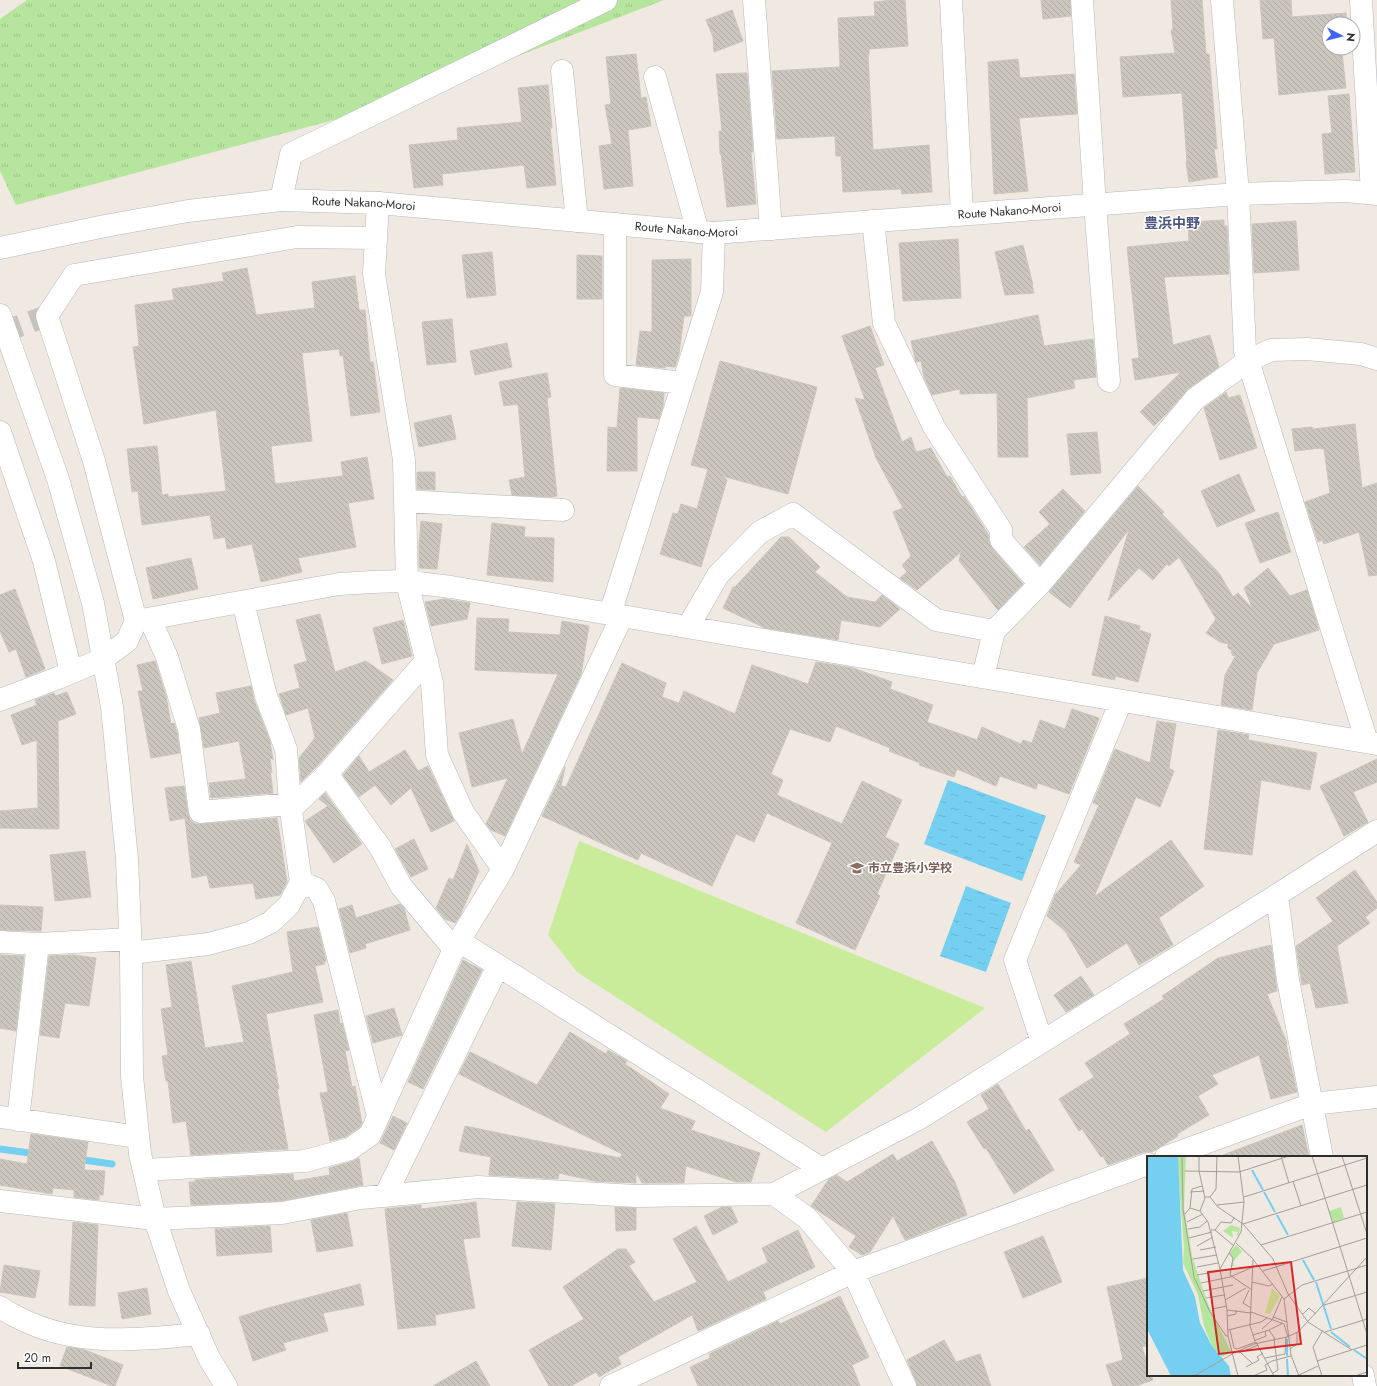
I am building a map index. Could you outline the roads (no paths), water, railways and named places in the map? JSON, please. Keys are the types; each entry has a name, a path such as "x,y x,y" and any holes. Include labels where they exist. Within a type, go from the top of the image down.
{"street":[{"path":"281,200 291,154 606,0"},
{"path":"754,0 771,229"},
{"path":"951,0 962,214"},
{"path":"1082,0 1095,205 1109,381"},
{"path":"0,700 103,659 127,641 143,620 339,584 407,582 451,587 1372,743 1245,351 1238,194 1222,0"},
{"path":"1361,0 1374,193"},
{"path":"562,71 577,221"},
{"path":"144,1170 305,1161 350,1149 370,1135 457,945 504,868 616,615 712,292 706,233 655,77"},
{"name":"Route Nakano-Moroi","path":"0,248 105,226 188,211 281,200 378,203 706,233 1238,194 1347,191 1374,193"},
{"path":"378,203 374,274 404,460 407,582 432,683 437,755 463,812 504,868"},
{"path":"873,221 884,323 934,427 1001,530 1001,540 1040,584"},
{"path":"615,224 615,375 684,383"},
{"path":"376,238 298,237 74,274 47,316 143,620 167,657 189,730 200,812 290,807 327,774 427,660"},
{"path":"0,315 58,479 92,603 112,707 126,851 130,946 132,1076 138,1137 144,1170 155,1219 179,1291 209,1358 226,1386"},
{"path":"983,677 994,630 1040,584 1195,399 1248,361 1272,350 1307,349 1361,354 1377,359"},
{"path":"0,432 44,561 71,672"},
{"path":"405,501 563,510"},
{"path":"688,627 718,575 760,532 793,514 936,620 994,630"},
{"path":"0,942 130,946 208,944 249,933 271,922 289,905 302,882 290,807 286,749 266,696 243,602"},
{"path":"1042,1042 1015,960 1121,701"},
{"path":"327,774 380,847 401,886 457,945 498,966 822,1169"},
{"path":"0,1201 155,1219 282,1213 361,1198 478,1187 636,1196 774,1194 920,1118 1277,896 1377,831"},
{"path":"302,882 316,889 324,901 378,1116"},
{"path":"1277,896 1288,980 1322,1156"},
{"path":"38,944 9,1119 138,1137"},
{"path":"385,1196 498,966"},
{"path":"1169,1156 1312,1104 1377,1097"},
{"path":"611,1386 853,1272 1147,1164"},
{"path":"774,1194 807,1218 853,1272 905,1386"},
{"path":"0,1307 36,1326 80,1338 141,1340 199,1334"},
{"path":"1363,1376 1365,1386"}],"water":[{"path":"948,780 1046,816 1022,881 924,844"},
{"path":"966,886 1011,903 986,972 940,956"}],"waterway":[{"path":"0,1149 37,1154"},
{"path":"77,1159 112,1164"}],"tunnel":[{"path":"0,333 47,316"}],"place":[{"name":"市立豊浜小学校","path":"857,868"}],"district":[{"name":"豊浜中野","path":"1172,223"}]}
